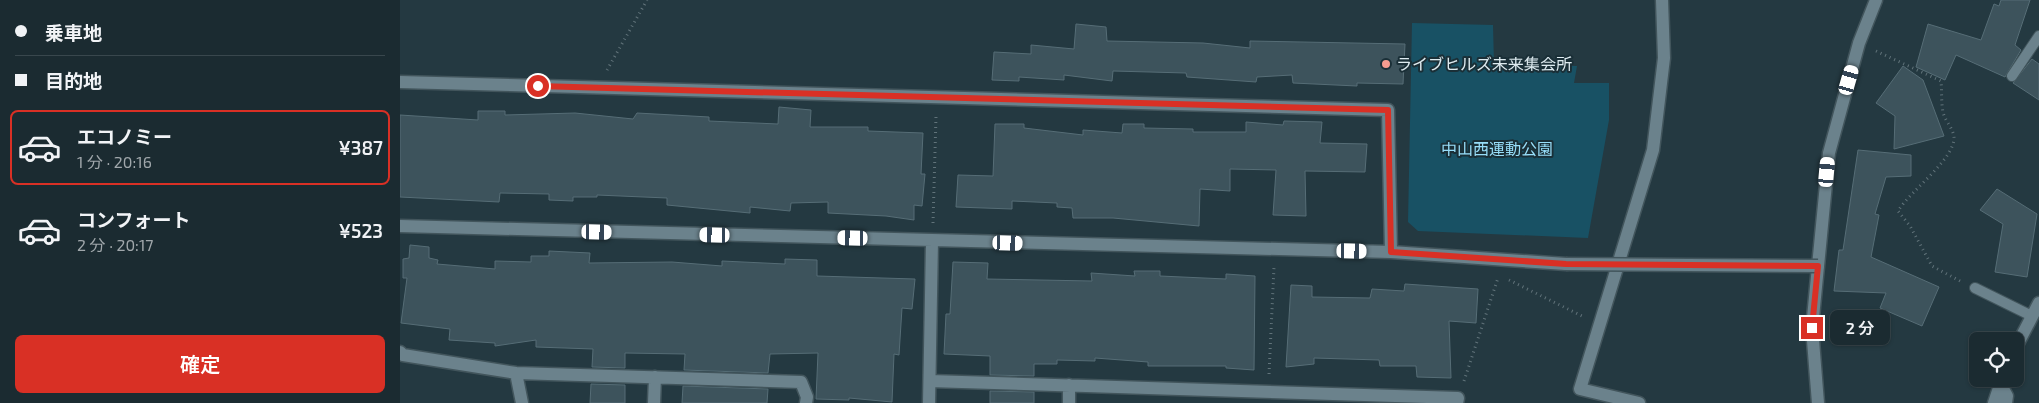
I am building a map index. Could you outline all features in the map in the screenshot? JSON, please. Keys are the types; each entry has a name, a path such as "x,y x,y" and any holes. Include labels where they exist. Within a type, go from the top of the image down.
{"street":[{"path":"1639,403 1580,389 1652,150 1664,58 1662,0"},
{"path":"1818,403 1812,328 1829,153 1859,44 1876,0"},
{"path":"400,82 1388,110 1391,252"},
{"path":"400,226 1391,252 1566,264 1818,266"},
{"path":"929,403 932,241"},
{"path":"2024,332 2039,304"},
{"path":"400,352 516,373 801,382 807,397 806,403"},
{"path":"516,373 522,403"},
{"path":"654,378 654,403"},
{"path":"930,381 1268,392 1458,401"},
{"path":"1069,403 1070,385"},
{"path":"1994,403 1999,387"},
{"path":"2003,387 2007,396 2006,403"}],"lane":[{"path":"2012,76 2039,36"},
{"path":"1975,288 2032,316"}],"path":[{"path":"596,88 647,0"},
{"path":"1859,44 1941,81 1943,113 1954,134 1954,143 1943,162 1920,183 1898,211 1910,226 1932,266 1975,288"},
{"path":"932,241 937,97"},
{"path":"1268,392 1275,249"},
{"path":"1458,401 1504,260"},
{"path":"1499,275 1600,325"}],"green space":[{"name":"中山西運動公園","path":"1412,23 1493,25 1494,64 1577,66 1574,83 1609,83 1609,120 1588,238 1418,231 1408,222"}],"building":[{"path":"2001,0 2030,0 2015,45 2021,50 2005,77 1956,55 1945,80 1916,67 1928,24 1981,40 1994,4 1999,6"},
{"path":"1076,24 1106,27 1107,41 1203,43 1250,48 1250,41 1405,44 1403,84 1357,83 1357,86 1293,83 1292,75 1257,77 1256,82 1187,77 1186,73 1113,71 1112,81 1064,75 1064,80 1019,77 1019,81 992,80 994,52 1031,54 1031,45 1074,49"},
{"path":"2032,59 2039,64 2039,100 2013,83"},
{"path":"1903,66 1923,80 1944,136 1894,149 1895,116 1876,103"},
{"path":"779,107 811,110 810,127 868,127 868,131 923,133 921,174 925,174 922,206 914,205 914,220 886,216 828,213 828,202 791,203 790,211 750,207 750,213 667,205 667,198 597,195 597,197 573,197 573,201 549,200 549,194 500,193 499,202 400,197 400,115 478,120 478,111 505,111 505,115 575,113 633,119 637,113 709,117 709,121 778,124"},
{"path":"1284,121 1322,122 1320,143 1367,144 1365,172 1305,171 1306,216 1273,215 1276,170 1230,169 1230,191 1200,189 1199,226 1113,218 1073,218 1072,208 1057,207 1057,203 1012,201 1012,209 956,207 958,175 993,176 995,124 1024,124 1024,128 1083,135 1083,130 1122,133 1123,124 1144,124 1144,128 1193,129 1193,132 1246,132 1246,122 1283,125"},
{"path":"1858,150 1911,155 1911,176 1886,177 1875,214 1879,215 1871,257 1939,287 1922,326 1880,308 1886,293 1834,291 1839,250 1843,250"},
{"path":"1997,189 2037,214 2027,277 1995,272 2003,224 1980,210"},
{"path":"410,245 429,247 429,258 438,260 437,264 495,269 495,261 531,262 531,256 549,256 549,251 590,253 589,263 672,262 722,266 722,261 785,264 785,259 817,260 817,276 915,279 912,309 902,308 899,355 894,354 892,402 849,398 849,400 816,399 818,353 770,354 768,373 684,370 685,354 625,353 625,368 592,367 593,349 536,347 536,340 495,346 495,343 449,340 450,329 401,323 407,278 403,278 403,259 409,258"},
{"path":"953,262 988,263 987,279 1092,281 1091,273 1135,276 1134,271 1160,271 1160,276 1226,279 1226,274 1255,276 1254,370 1226,368 1226,366 1148,366 1148,362 1095,358 1095,361 1057,360 1057,364 1034,364 1034,376 990,375 990,356 944,354 946,314 950,314"},
{"path":"1405,284 1478,289 1476,323 1449,321 1451,378 1417,377 1416,366 1380,366 1379,360 1314,358 1314,364 1286,367 1291,285 1312,286 1312,297 1370,298 1372,289 1404,291"},
{"path":"591,384 625,385 625,403 590,403"},
{"path":"683,386 768,389 767,403 682,403"},
{"path":"990,391 1034,392 1034,403 990,403"}],"place":[{"name":"ライブヒルズ未来集会所","path":"1386,64"}],"route":[{"path":"538,86 1388,110 1391,252 1566,264 1818,266 1812,328"}]}
